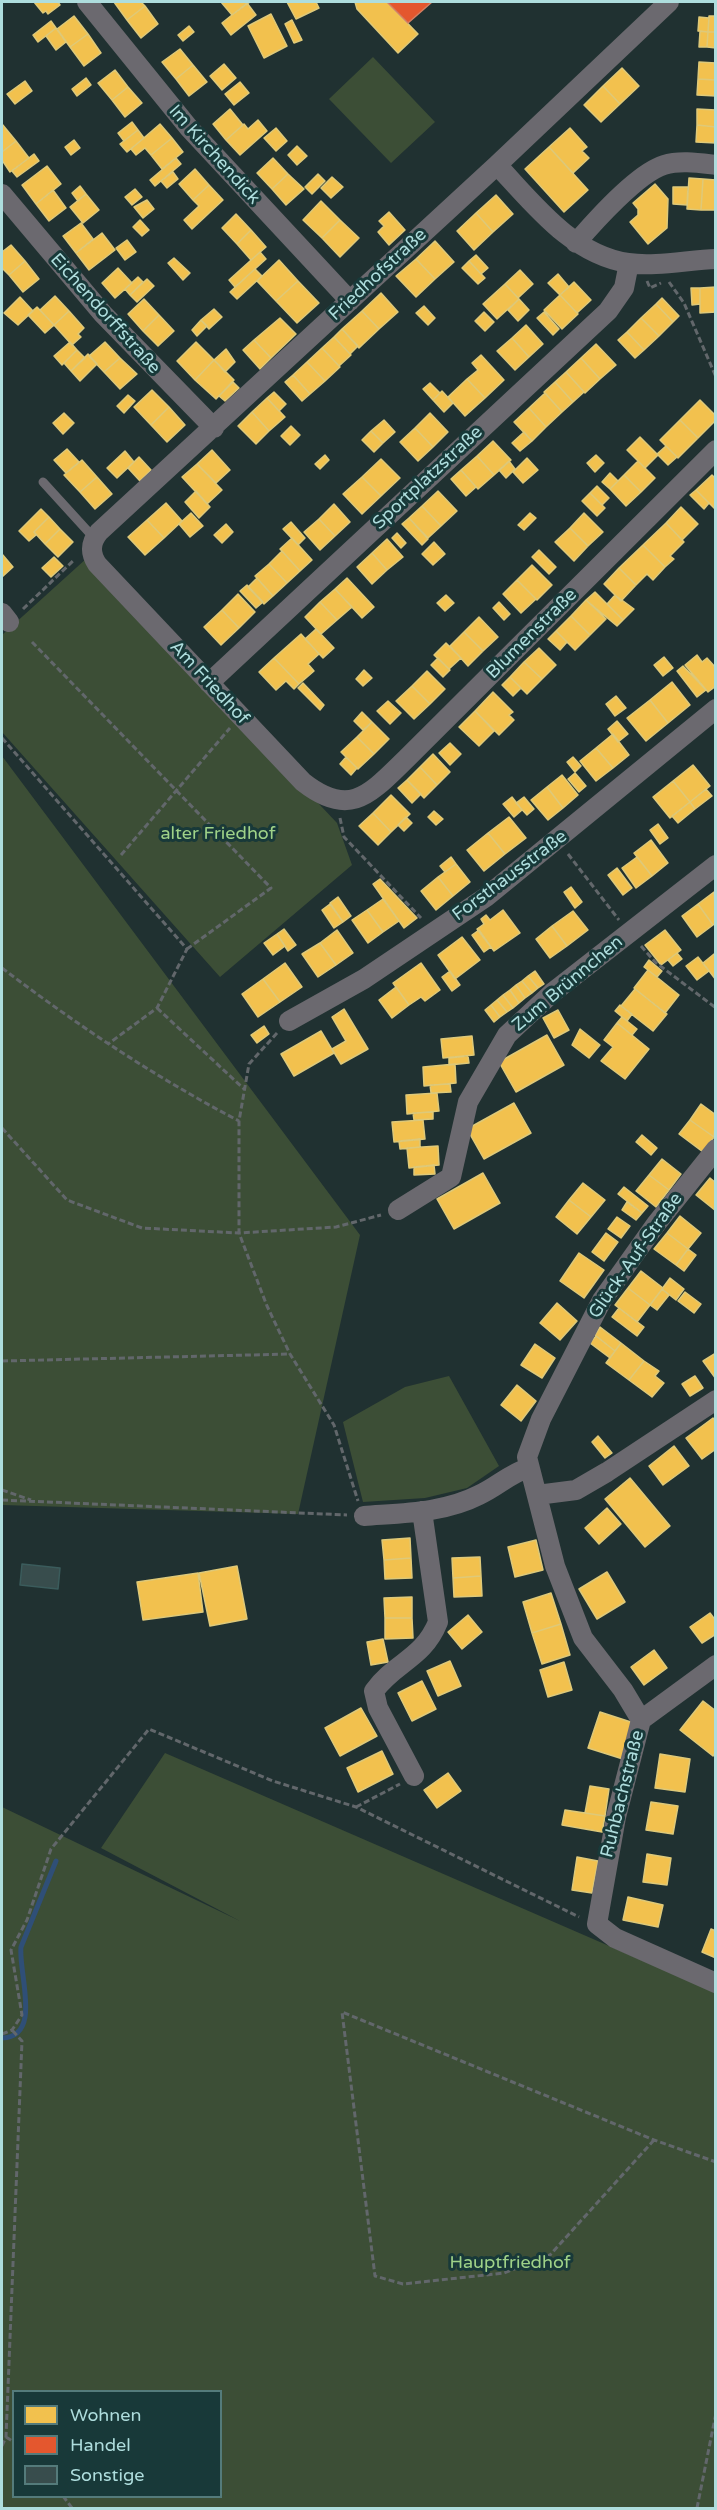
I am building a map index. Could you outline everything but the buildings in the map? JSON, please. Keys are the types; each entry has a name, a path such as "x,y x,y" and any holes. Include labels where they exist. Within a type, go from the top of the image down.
{"street":[{"name":"Im Kirchendick","path":"87,2 202,143 350,301"},
{"name":"Friedhofstraße","path":"93,544 669,2"},
{"path":"576,243 592,225 653,170 673,163 716,165"},
{"path":"497,165 560,230 591,252 629,263 716,259"},
{"name":"Eichendorffstraße","path":"2,195 103,314 214,428"},
{"name":"Sportplatzstraße","path":"209,682 608,311 624,288 629,263"},
{"name":"Blumenstraße","path":"339,801 351,801 364,797 379,785 716,450"},
{"name":"Am Friedhof","path":"93,544 97,564 303,782 319,795 339,801"},
{"name":"Forsthausstraße","path":"289,1021 364,979 486,897 716,709"},
{"name":"Zum Brünnchen","path":"398,1210 451,1177 468,1102 507,1035 552,993 716,865"},
{"name":"Glück-Auf-Straße","path":"528,1468 527,1457 537,1430 602,1300 657,1224 716,1149"},
{"path":"537,1496 576,1490 607,1473 716,1400"},
{"path":"364,1516 422,1511 453,1505 480,1495 513,1473 528,1468 555,1566 583,1638 623,1690 642,1720"},
{"path":"414,1776 378,1708 374,1691 384,1677 420,1650 431,1638 438,1622 422,1511"},
{"name":"Ruhbachstraße","path":"716,1665 642,1720 616,1817 597,1924 615,1938 716,1983"}],"lane":[{"name":"Am Friedhof","path":"43,483 93,544"}],"path":[{"path":"667,280 684,303 716,377"},
{"path":"5,618 93,544"},
{"path":"32,642 271,888 187,949 157,1008 108,1044"},
{"path":"121,855 241,716"},
{"path":"2,738 187,949"},
{"path":"339,801 340,824 344,837 435,932"},
{"path":"557,841 655,962 716,1008"},
{"path":"2,968 71,1021 187,1093 239,1121"},
{"path":"157,1008 244,1090"},
{"path":"2,1500 364,1516 334,1425 290,1354 267,1306 239,1233 239,1121 249,1064 289,1021"},
{"path":"2,1128 67,1200 142,1228 239,1233 336,1227 398,1210"},
{"path":"2,1361 290,1354"},
{"path":"2,1490 36,1502"},
{"path":"2,2034 12,2030 22,2015 11,1950 27,1920 51,1849 149,1729 273,1781 356,1807 568,1912"},
{"path":"356,1807 414,1776"},
{"path":"654,2140 550,2255 504,2273 403,2284 375,2276 342,2012 643,2136 716,2162"},
{"path":"2,2446 6,2437 22,2041 12,2030"},
{"path":"697,2508 716,2413"},
{"path":"6,2437 12,2436"},
{"path":"6,2437 12,2441"}],"green space":[{"path":"373,57 435,122 391,163 329,99"},
{"name":"alter Friedhof","path":"87,558 337,823 352,865 220,977 2,732 2,635"},
{"path":"2,756 360,1235 298,1514 2,1505"},
{"path":"449,1376 499,1466 467,1488 425,1498 363,1502 343,1422 405,1387"},
{"name":"Hauptfriedhof","path":"165,1753 715,1992 715,2508 2,2508 2,1807 240,1921 101,1848"}],"waterway":[{"path":"2,2038 14,2035 22,2027 26,2002 21,1947 56,1861"}]}
